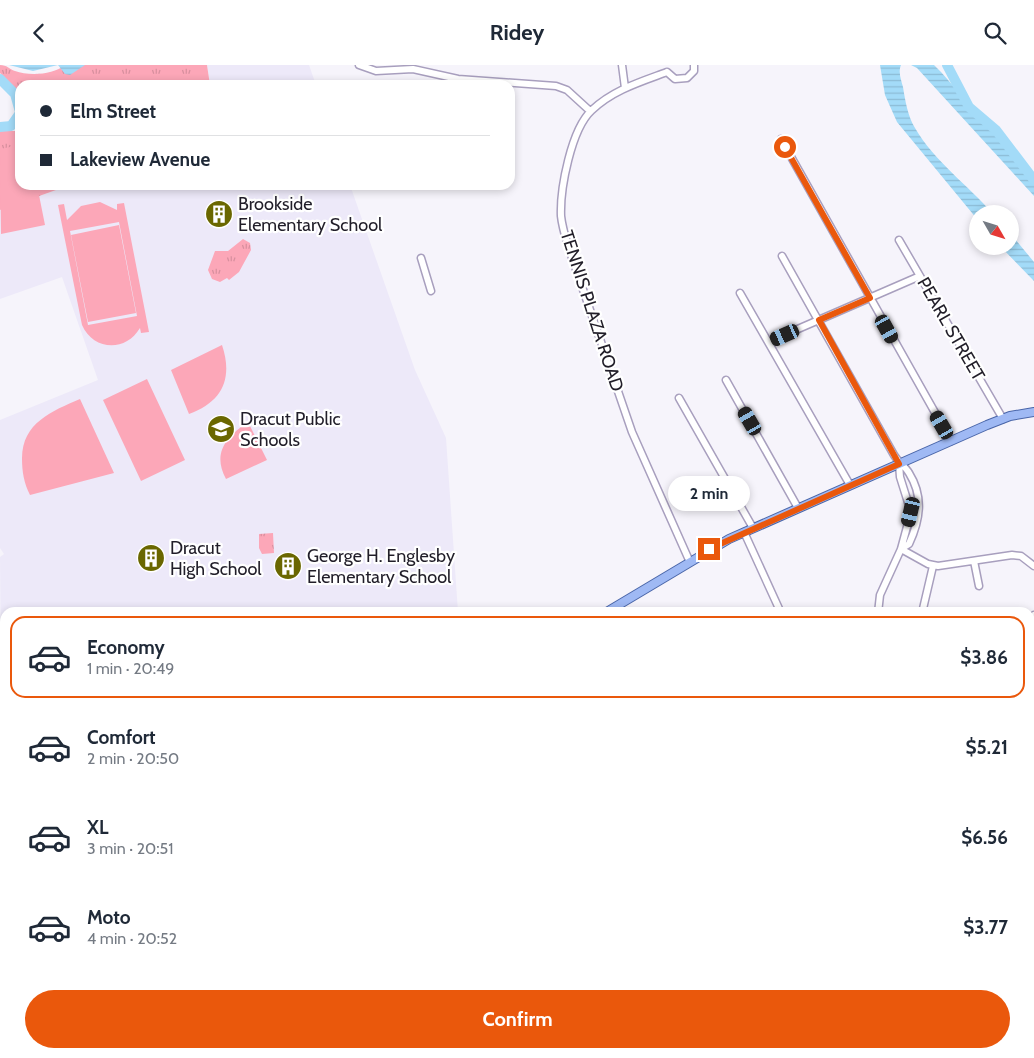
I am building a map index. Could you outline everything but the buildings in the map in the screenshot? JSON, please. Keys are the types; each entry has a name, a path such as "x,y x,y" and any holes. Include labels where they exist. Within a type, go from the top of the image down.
{"main road":[{"path":"614,607 689,560 744,532 1002,419 1034,412"}],"street":[{"path":"359,65 376,71 413,69 458,79 472,80"},
{"path":"622,65 624,88"},
{"name":"TENNIS PLAZA ROAD","path":"689,560 632,432 563,227 562,194 566,170 580,126 590,111 624,88 668,69 675,79 687,78 694,71 694,65"},
{"path":"515,83 556,86 567,91 590,111"},
{"path":"781,139 951,441"},
{"name":"PEARL STREET","path":"899,240 1002,419"},
{"path":"782,255 899,464 908,471 915,487 920,501 920,516 908,545 901,549"},
{"path":"421,258 431,291"},
{"path":"768,342 920,276"},
{"path":"740,293 850,485"},
{"path":"726,380 798,508"},
{"path":"679,398 753,528"},
{"path":"879,607 880,595 901,549 911,512 900,477 899,464"},
{"path":"744,532 778,607"},
{"path":"901,549 934,566 1017,555 1034,566"},
{"path":"974,561 979,586"},
{"path":"924,607 934,566"}],"shaded area":[{"path":"207,65 309,65 314,80 209,80"},
{"name":"Dracut Public Schools","path":"56,190 352,190 415,370 446,438 458,607 0,607 0,557 4,554 0,548 0,420 98,380 62,277 0,299 0,210"}],"green space":[{"path":"0,65 21,73 34,74 48,73 65,65 207,65 209,80 15,80 15,89 0,73"},
{"path":"0,131 15,131 15,190 56,190 0,210"},
{"path":"15,146 15,190 38,190 45,225 1,234 0,149"},
{"path":"100,202 117,210 117,204 124,203 149,332 141,333 140,328 134,336 118,345 101,344 87,333 82,325 58,205 64,204 67,220 81,206","holes":["119,222 137,316 88,325 70,231"]},
{"path":"119,225 136,313 88,322 71,235"},
{"path":"243,239 250,243 251,250 239,272 229,280 227,278 220,282 212,279 208,270 215,251 228,251"},
{"path":"222,345 226,368 222,387 210,403 189,414 171,370"},
{"path":"147,379 185,460 141,481 103,400"},
{"path":"80,399 114,473 30,495 25,482 22,463 23,446 27,436 33,427 49,414"},
{"path":"248,422 267,460 226,479 220,461 221,453 233,434"},
{"path":"273,533 274,553 262,554 259,548 259,534"}],"water":[{"path":"9,65 58,65 33,71"},
{"path":"58,65 85,65 70,75 65,74"},
{"path":"880,65 901,65 900,76 906,103 910,119 915,128 941,162 985,205 969,205 969,209 897,122 885,95"},
{"path":"911,65 934,65 941,72 1034,178 1034,196 917,68"},
{"path":"1019,244 1034,262 1034,281 1009,255 1019,255"}],"waterway":[{"path":"947,65 969,107 996,130 1034,180"},
{"path":"0,79 15,94"},
{"path":"0,127 11,126 15,120"}],"place":[{"name":"Brookside Elementary School","path":"219,214"},
{"name":"Dracut Public Schools","path":"221,429"},
{"name":"Dracut High School","path":"151,558"},
{"name":"George H. Englesby Elementary School","path":"288,566"}],"route":[{"path":"709,549 899,464 819,320 870,298 785,147"}]}
